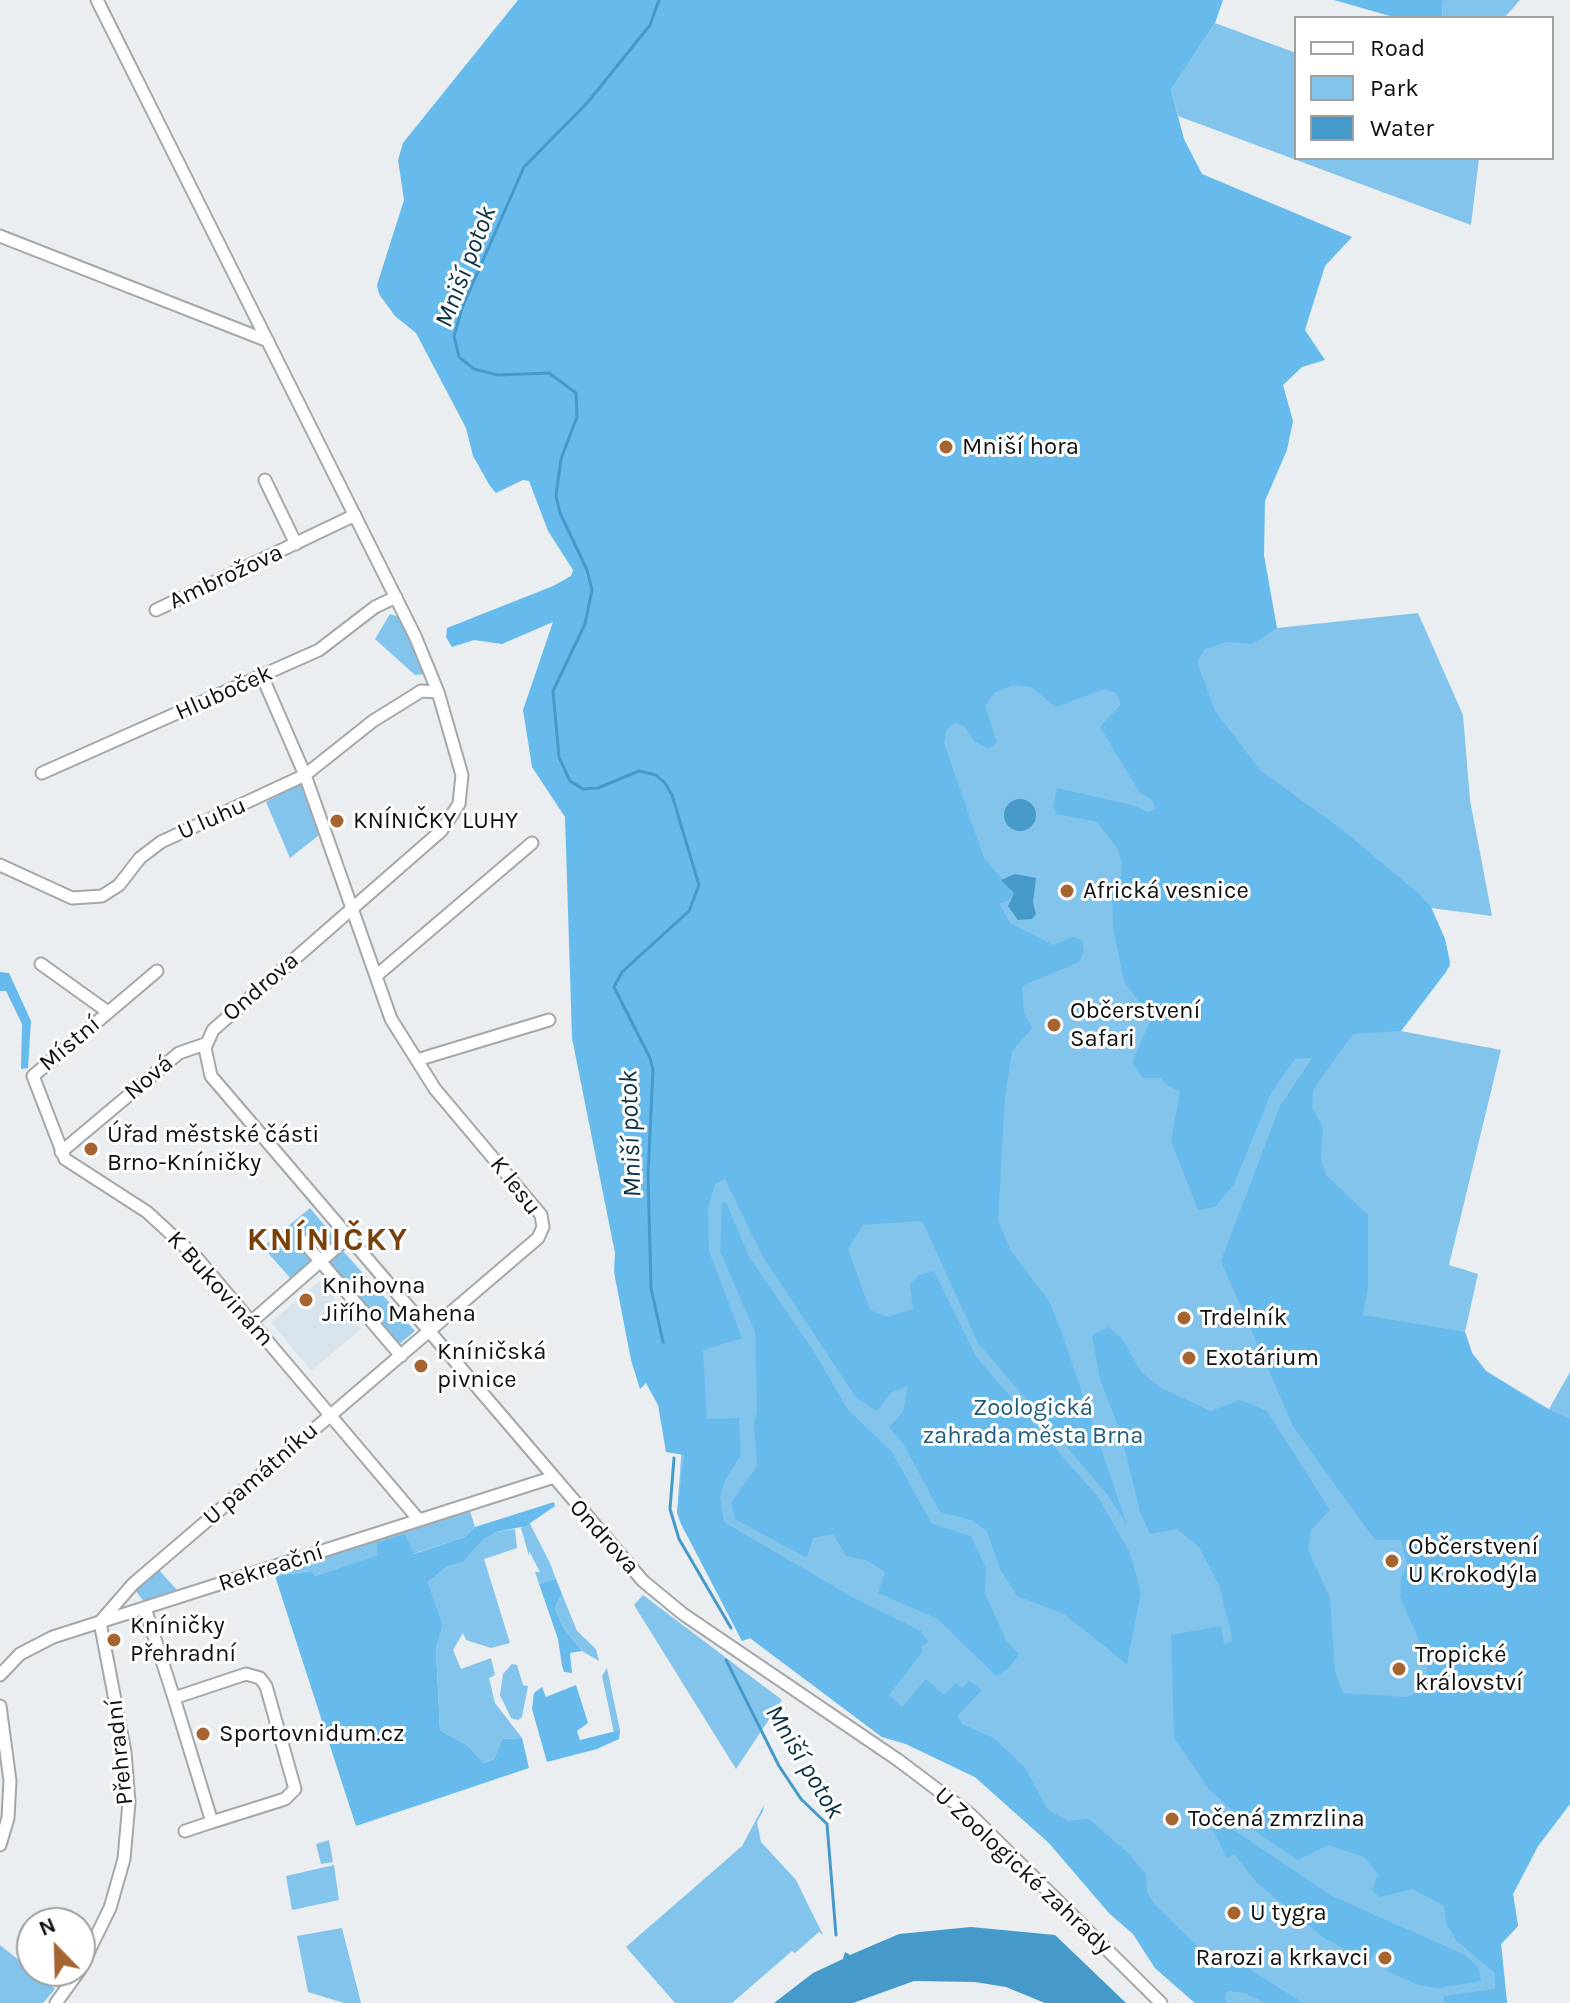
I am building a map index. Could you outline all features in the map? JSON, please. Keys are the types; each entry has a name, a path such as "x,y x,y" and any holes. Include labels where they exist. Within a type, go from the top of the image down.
{"street":[{"name":"Ondrova","path":"97,0 396,597 438,692 461,770 462,790 457,809 433,839 234,1008 213,1030 205,1044 206,1061 218,1086 551,1478 643,1581"},
{"path":"0,236 268,341"},
{"name":"Ambrožova","path":"265,480 296,544"},
{"name":"Ambrožova","path":"156,610 355,515"},
{"name":"Hluboček","path":"42,773 319,650 375,607 396,597"},
{"name":"K lesu","path":"262,676 305,775 391,1019 435,1089 541,1215 543,1227 538,1238 428,1333"},
{"name":"U luhu","path":"0,865 72,898 102,896 119,885 140,858 161,842 305,775 373,721 421,691 438,692"},
{"path":"376,976 532,843"},
{"name":"Místní","path":"41,964 108,1012"},
{"name":"Místní","path":"61,1152 27,1076 157,971"},
{"path":"417,1060 549,1020"},
{"name":"Nová","path":"61,1152 179,1053 205,1044"},
{"name":"K Bukovinám","path":"61,1152 65,1159 147,1212 197,1258 419,1520"},
{"path":"251,1322 347,1238"},
{"path":"303,1241 401,1356"},
{"name":"U památníku","path":"100,1622 133,1584 428,1333"},
{"name":"Rekreační","path":"0,1675 20,1654 53,1637 551,1478"},
{"name":"U Zoologické zahrady","path":"643,1581 683,1614 908,1768 971,1815 1161,2003"},
{"path":"145,1608 212,1822"},
{"name":"Přehradní","path":"96,1937 110,1908 124,1859 129,1802 125,1752 100,1622"},
{"path":"174,1698 246,1674 260,1678 266,1686 295,1789 285,1799 185,1831"},
{"path":"0,1706 10,1781 8,1818 0,1845"}],"shaded area":[{"path":"518,0 1223,0 1215,23 1171,90 1184,139 1202,174 1352,237 1325,266 1305,330 1325,360 1302,367 1283,385 1293,421 1287,450 1265,501 1264,555 1277,628 1252,644 1227,642 1205,649 1197,662 1215,711 1260,770 1345,832 1419,894 1431,907 1445,939 1450,962 1446,972 1401,1031 1353,1034 1313,1090 1312,1107 1323,1128 1321,1158 1326,1175 1368,1215 1368,1287 1363,1315 1465,1332 1472,1353 1486,1371 1537,1404 1570,1419 1570,1804 1538,1846 1513,1894 1518,1926 1501,1944 1507,2003 1445,2003 1443,1996 1495,1989 1495,1973 1457,1941 1446,1923 1444,1906 1413,1889 1379,1897 1372,1890 1378,1874 1364,1857 1328,1845 1298,1860 1260,1835 1209,1789 1174,1738 1171,1635 1221,1626 1224,1644 1233,1641 1219,1585 1199,1547 1177,1529 1150,1534 1140,1512 1120,1431 1100,1379 1092,1335 1109,1327 1123,1340 1141,1372 1161,1388 1211,1411 1240,1400 1267,1411 1330,1510 1311,1530 1308,1550 1330,1598 1335,1671 1343,1693 1408,1697 1429,1685 1425,1654 1400,1597 1401,1578 1407,1565 1401,1540 1375,1540 1294,1428 1221,1261 1280,1106 1312,1058 1295,1059 1271,1093 1234,1184 1215,1207 1198,1210 1171,1141 1180,1091 1168,1086 1161,1078 1143,1078 1132,1063 1151,1019 1124,981 1113,928 1112,895 1121,876 1122,863 1117,848 1097,822 1057,814 1053,806 1057,788 1135,806 1148,812 1156,809 1152,800 1140,793 1100,727 1121,704 1116,693 1104,689 1056,707 1031,687 1013,685 994,693 985,706 997,742 989,749 975,742 964,726 955,723 946,730 944,743 984,858 1014,893 1008,901 999,903 1010,923 1053,945 1073,937 1082,940 1084,951 1079,962 1022,986 1024,1013 1032,1028 1012,1051 1005,1097 998,1221 1011,1251 1049,1301 1127,1525 1107,1494 978,1343 922,1221 863,1225 848,1249 870,1310 888,1317 913,1309 910,1284 919,1275 934,1271 977,1358 1098,1497 1130,1553 1141,1593 1127,1664 1064,1614 1017,1596 1000,1569 987,1531 971,1520 940,1512 904,1445 889,1427 903,1412 908,1386 892,1392 877,1411 857,1399 763,1257 725,1179 715,1184 708,1208 709,1251 742,1338 703,1350 707,1419 739,1418 741,1455 725,1480 720,1498 724,1522 852,1597 921,1631 928,1642 921,1647 923,1651 889,1695 902,1707 926,1679 944,1695 956,1683 962,1688 969,1681 982,1690 957,1716 962,1724 994,1738 1025,1768 1048,1810 1068,1821 1089,1819 1128,1853 1146,1874 1147,1892 1155,1905 1204,1953 1229,1956 1303,2003 1265,2003 1245,1993 1228,1991 1224,1997 1228,2003 1195,2003 1155,1968 1133,1934 1109,1913 1049,1843 975,1777 906,1744 882,1737 750,1638 742,1641 681,1524 677,1513 684,1455 666,1452 658,1405 646,1383 640,1389 631,1360 614,1272 615,1253 572,1038 565,817 532,767 523,710 553,622 502,644 474,640 452,647 446,637 447,628 553,586 571,576 573,570 548,531 529,481 523,480 496,493 490,486 473,456 466,428 416,333 395,316 379,294 377,285 404,200 398,160 403,143"},
{"path":"1334,0 1443,0 1442,16 1390,16"},
{"path":"0,972 9,973 31,1021 28,1068 21,1069 22,1024 6,991 0,991"},
{"path":"726,1202 749,1257 813,1350 848,1410 892,1452 932,1524 971,1536 986,1568 985,1593 1006,1640 1019,1654 1009,1668 996,1676 938,1619 878,1593 885,1572 866,1560 846,1556 833,1534 813,1538 807,1558 735,1519 731,1503 757,1466 755,1332 720,1251 722,1203"},
{"path":"320,1281 361,1329 311,1371 271,1322"},
{"path":"554,1502 555,1506 526,1526 496,1532 483,1540 463,1562 448,1566 428,1582 443,1625 436,1649 440,1730 467,1745 484,1763 494,1759 502,1739 522,1738 529,1768 356,1826 275,1576 311,1571 315,1576 378,1555 377,1543 405,1534 414,1554 465,1537 475,1527"},
{"path":"556,1579 562,1594 555,1608 563,1627 582,1651 570,1653 572,1673 564,1672 558,1639 539,1584"},
{"path":"576,1685 588,1723 577,1731 580,1740 620,1730 619,1739 597,1749 547,1762 532,1709 534,1693 542,1687 546,1697"},
{"path":"1203,1809 1332,1896 1465,1955 1479,1968 1481,1981 1438,1988 1418,1985 1387,1971 1393,1955 1378,1948 1369,1962 1324,1938 1257,1883 1234,1854 1227,1859"}],"green space":[{"path":"1443,0 1520,0 1506,16 1442,16"},
{"path":"1215,23 1294,52 1294,159 1178,116 1171,90"},
{"path":"1296,160 1479,160 1471,225"},
{"name":"Zoologická zahrada města Brna","path":"1418,613 1463,715 1470,800 1492,916 1431,908 1445,939 1450,966 1401,1031 1501,1050 1449,1265 1478,1274 1465,1332 1472,1353 1486,1371 1549,1409 1570,1372 1570,1804 1538,1846 1513,1894 1518,1926 1501,1944 1507,2003 1195,2003 1155,1968 1133,1934 1109,1913 1049,1843 975,1777 906,1744 882,1737 750,1638 742,1641 677,1513 702,1169 912,698 1259,618 1277,628"},
{"path":"390,614 399,617 424,674 415,675 375,639"},
{"path":"302,782 323,832 290,858 266,802"},
{"path":"310,1208 336,1239 291,1279 263,1247"},
{"path":"343,1251 415,1331 391,1351 319,1271"},
{"path":"470,1511 475,1527 465,1537 413,1554 405,1534 379,1555 315,1576 310,1571 275,1576 274,1573 434,1523 439,1521 438,1517 446,1515 448,1518"},
{"path":"529,1522 556,1579 539,1584 535,1572 540,1572 529,1551 529,1556 521,1528"},
{"path":"515,1529 517,1548 484,1559 510,1643 491,1648 466,1640 463,1633 453,1650 461,1669 491,1658 495,1675 489,1678 495,1703 522,1738 502,1739 494,1759 484,1763 467,1745 440,1730 436,1649 443,1625 428,1582 448,1566 463,1562 483,1540 496,1532"},
{"path":"158,1569 178,1591 145,1603 136,1591"},
{"path":"562,1594 577,1631 596,1649 599,1661 582,1651 563,1627 555,1608"},
{"path":"643,1595 782,1700 736,1769 634,1605"},
{"path":"512,1664 517,1665 523,1685 528,1686 522,1717 518,1720 511,1718 500,1695 503,1674"},
{"path":"607,1668 620,1730 614,1733 602,1676"},
{"path":"764,1805 757,1822 761,1842 796,1880 823,1935 819,1932 795,1953 792,1951 732,2003 675,2003 626,1947 742,1846"},
{"path":"329,1840 333,1862 321,1864 316,1844"},
{"path":"334,1865 339,1900 292,1910 286,1876"},
{"path":"342,1928 361,2003 344,2003 308,1992 297,1936"},
{"path":"0,1945 16,1958 16,1987 55,1989 43,2003 0,2003"}],"water":[{"path":"1020,799 1032,803 1036,815 1032,827 1020,831 1008,827 1004,815 1008,803"},
{"path":"1015,874 1036,878 1033,902 1036,914 1032,919 1018,920 1008,906 1014,893 1001,880"},
{"path":"971,1927 1055,1935 1126,2003 1045,2003 1006,1987 975,1982 914,1981 853,2003 774,2003 813,1973 843,1959 845,1952 850,1955 899,1934"}],"waterway":[{"name":"Mniší potok","path":"659,0 650,25 588,102 524,167 462,308 454,336 459,357 474,369 498,375 549,373 576,393 577,417 561,459 556,496 560,513 587,570 592,590 585,624 553,691 559,757 570,781 583,789 598,788 639,771 656,775 665,783 672,795 699,885 689,911 622,972 614,987 653,1070 648,1174 651,1288 663,1342"},
{"name":"Mniší potok","path":"674,1458 670,1509 679,1539 731,1628"},
{"name":"Mniší potok","path":"726,1660 779,1766 801,1799 827,1824 836,1935"}],"place":[{"name":"Mniší hora","path":"946,447"},
{"name":"KNÍNIČKY LUHY","path":"337,821"},
{"name":"Africká vesnice","path":"1067,891"},
{"name":"Občerstvení Safari","path":"1054,1025"},
{"name":"Úřad městské části Brno-Kníničky","path":"91,1149"},
{"name":"Knihovna Jiřího Mahena","path":"306,1300"},
{"name":"Trdelník","path":"1184,1318"},
{"name":"Exotárium","path":"1189,1358"},
{"name":"Kníničská pivnice","path":"421,1366"},
{"name":"Občerstvení U Krokodýla","path":"1392,1561"},
{"name":"Kníničky Přehradní","path":"114,1640"},
{"name":"Tropické království","path":"1399,1669"},
{"name":"Sportovnidum.cz","path":"203,1734"},
{"name":"Točená zmrzlina","path":"1172,1819"},
{"name":"U tygra","path":"1234,1913"},
{"name":"Rarozi a krkavci","path":"1385,1958"}],"district":[{"name":"KNÍNIČKY","path":"328,1241"}]}
